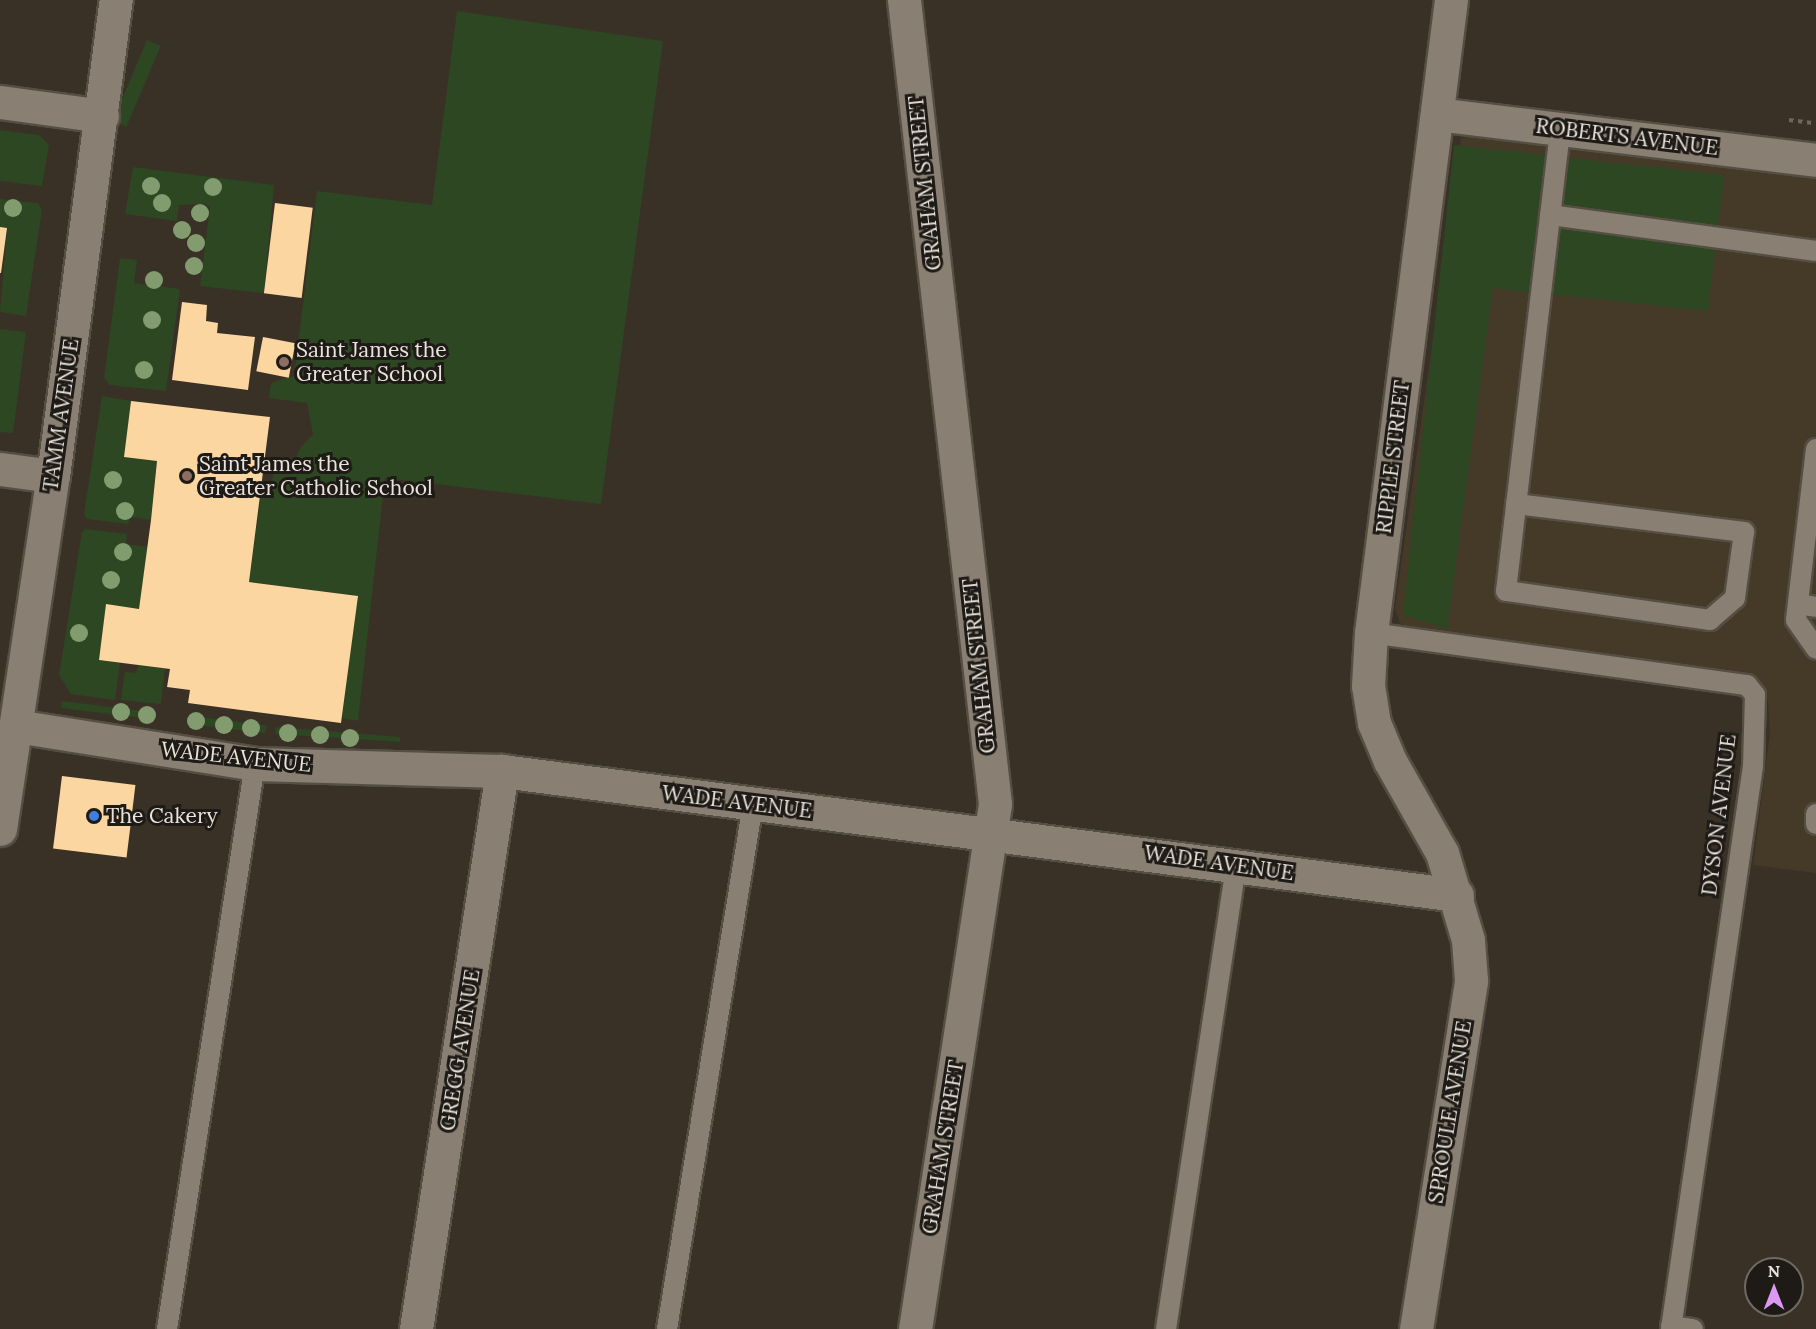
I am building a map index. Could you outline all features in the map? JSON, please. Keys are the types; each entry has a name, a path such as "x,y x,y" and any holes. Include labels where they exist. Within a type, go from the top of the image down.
{"street":[{"name":"TAMM AVENUE","path":"0,829 53,476 116,0"},
{"name":"GRAHAM STREET","path":"904,0 995,804 915,1329"},
{"name":"RIPPLE STREET","path":"1451,0 1371,633 1368,686 1374,723 1390,761 1442,853 1457,895"},
{"path":"0,102 102,116"},
{"name":"ROBERTS AVENUE","path":"1437,114 1816,160"},
{"path":"0,469 53,476"},
{"name":"WADE AVENUE","path":"16,726 255,764 502,771 1457,895"},
{"name":"GREGG AVENUE","path":"416,1329 502,771"},
{"name":"SPROULE AVENUE","path":"1416,1329 1471,980 1468,940 1457,895"}],"lane":[{"path":"1516,504 1744,532 1735,598 1710,620 1506,591 1516,504 1550,216 1560,129"},
{"path":"1550,216 1816,251"},
{"path":"1816,449 1807,605 1796,620 1816,649"},
{"name":"DYSON AVENUE","path":"1371,633 1747,685 1755,695 1753,766 1671,1327"},
{"path":"167,1329 255,764"},
{"path":"667,1329 753,804"},
{"path":"1816,814 1816,824"},
{"path":"1167,1329 1236,865"},
{"path":"1671,1327 1693,1329"}],"shaded area":[{"path":"1473,134 1816,178 1816,873 1753,865 1770,733 1768,701 1760,681 1410,628 1400,623 1395,609 1461,139"}],"green space":[{"path":"457,11 663,41 601,504 385,478 358,721 342,718 357,596 249,582 262,487 271,488 274,470 293,464 301,447 313,434 307,403 269,398 271,383 294,376 317,191 432,205"},
{"path":"147,40 161,46 126,127 113,121"},
{"path":"0,130 39,135 49,145 42,186 0,181"},
{"path":"1454,145 1724,175 1708,311 1493,288 1447,629 1403,615"},
{"path":"133,167 274,185 264,293 200,286 210,207 205,204 179,205 177,221 125,214"},
{"path":"0,199 38,203 42,210 26,316 0,312 7,229 0,227"},
{"path":"120,258 137,260 134,283 180,289 166,391 110,385 104,378"},
{"path":"0,329 26,332 13,433 0,432"},
{"path":"102,396 131,401 124,457 157,461 151,520 130,517 128,524 87,519 84,514"},
{"path":"86,529 127,534 126,544 148,547 139,609 106,605 99,660 120,663 115,700 71,694 59,675 82,532"},
{"path":"138,665 165,669 161,704 121,700 125,672 136,673"},
{"path":"62,701 154,712 153,719 61,708"},
{"path":"190,716 266,725 265,733 189,724"},
{"path":"276,727 400,737 400,742 275,734"}],"building":[{"path":"275,203 313,208 302,298 264,293"},
{"path":"0,227 7,228 1,273 0,273"},
{"path":"182,302 207,305 206,321 218,323 217,333 255,337 248,390 172,380"},
{"path":"263,337 295,343 289,378 256,371"},
{"name":"Saint James the Greater School","path":"131,401 270,417 249,582 358,596 341,723 188,703 190,690 167,687 170,669 99,660 106,604 139,609 151,520 157,461 124,457"},
{"name":"The Cakery","path":"62,776 135,785 127,857 53,848"}],"place":[{"name":"Saint James the Greater School","path":"284,362"},
{"name":"Saint James the Greater Catholic School","path":"187,476"},
{"name":"The Cakery","path":"94,816"}]}
